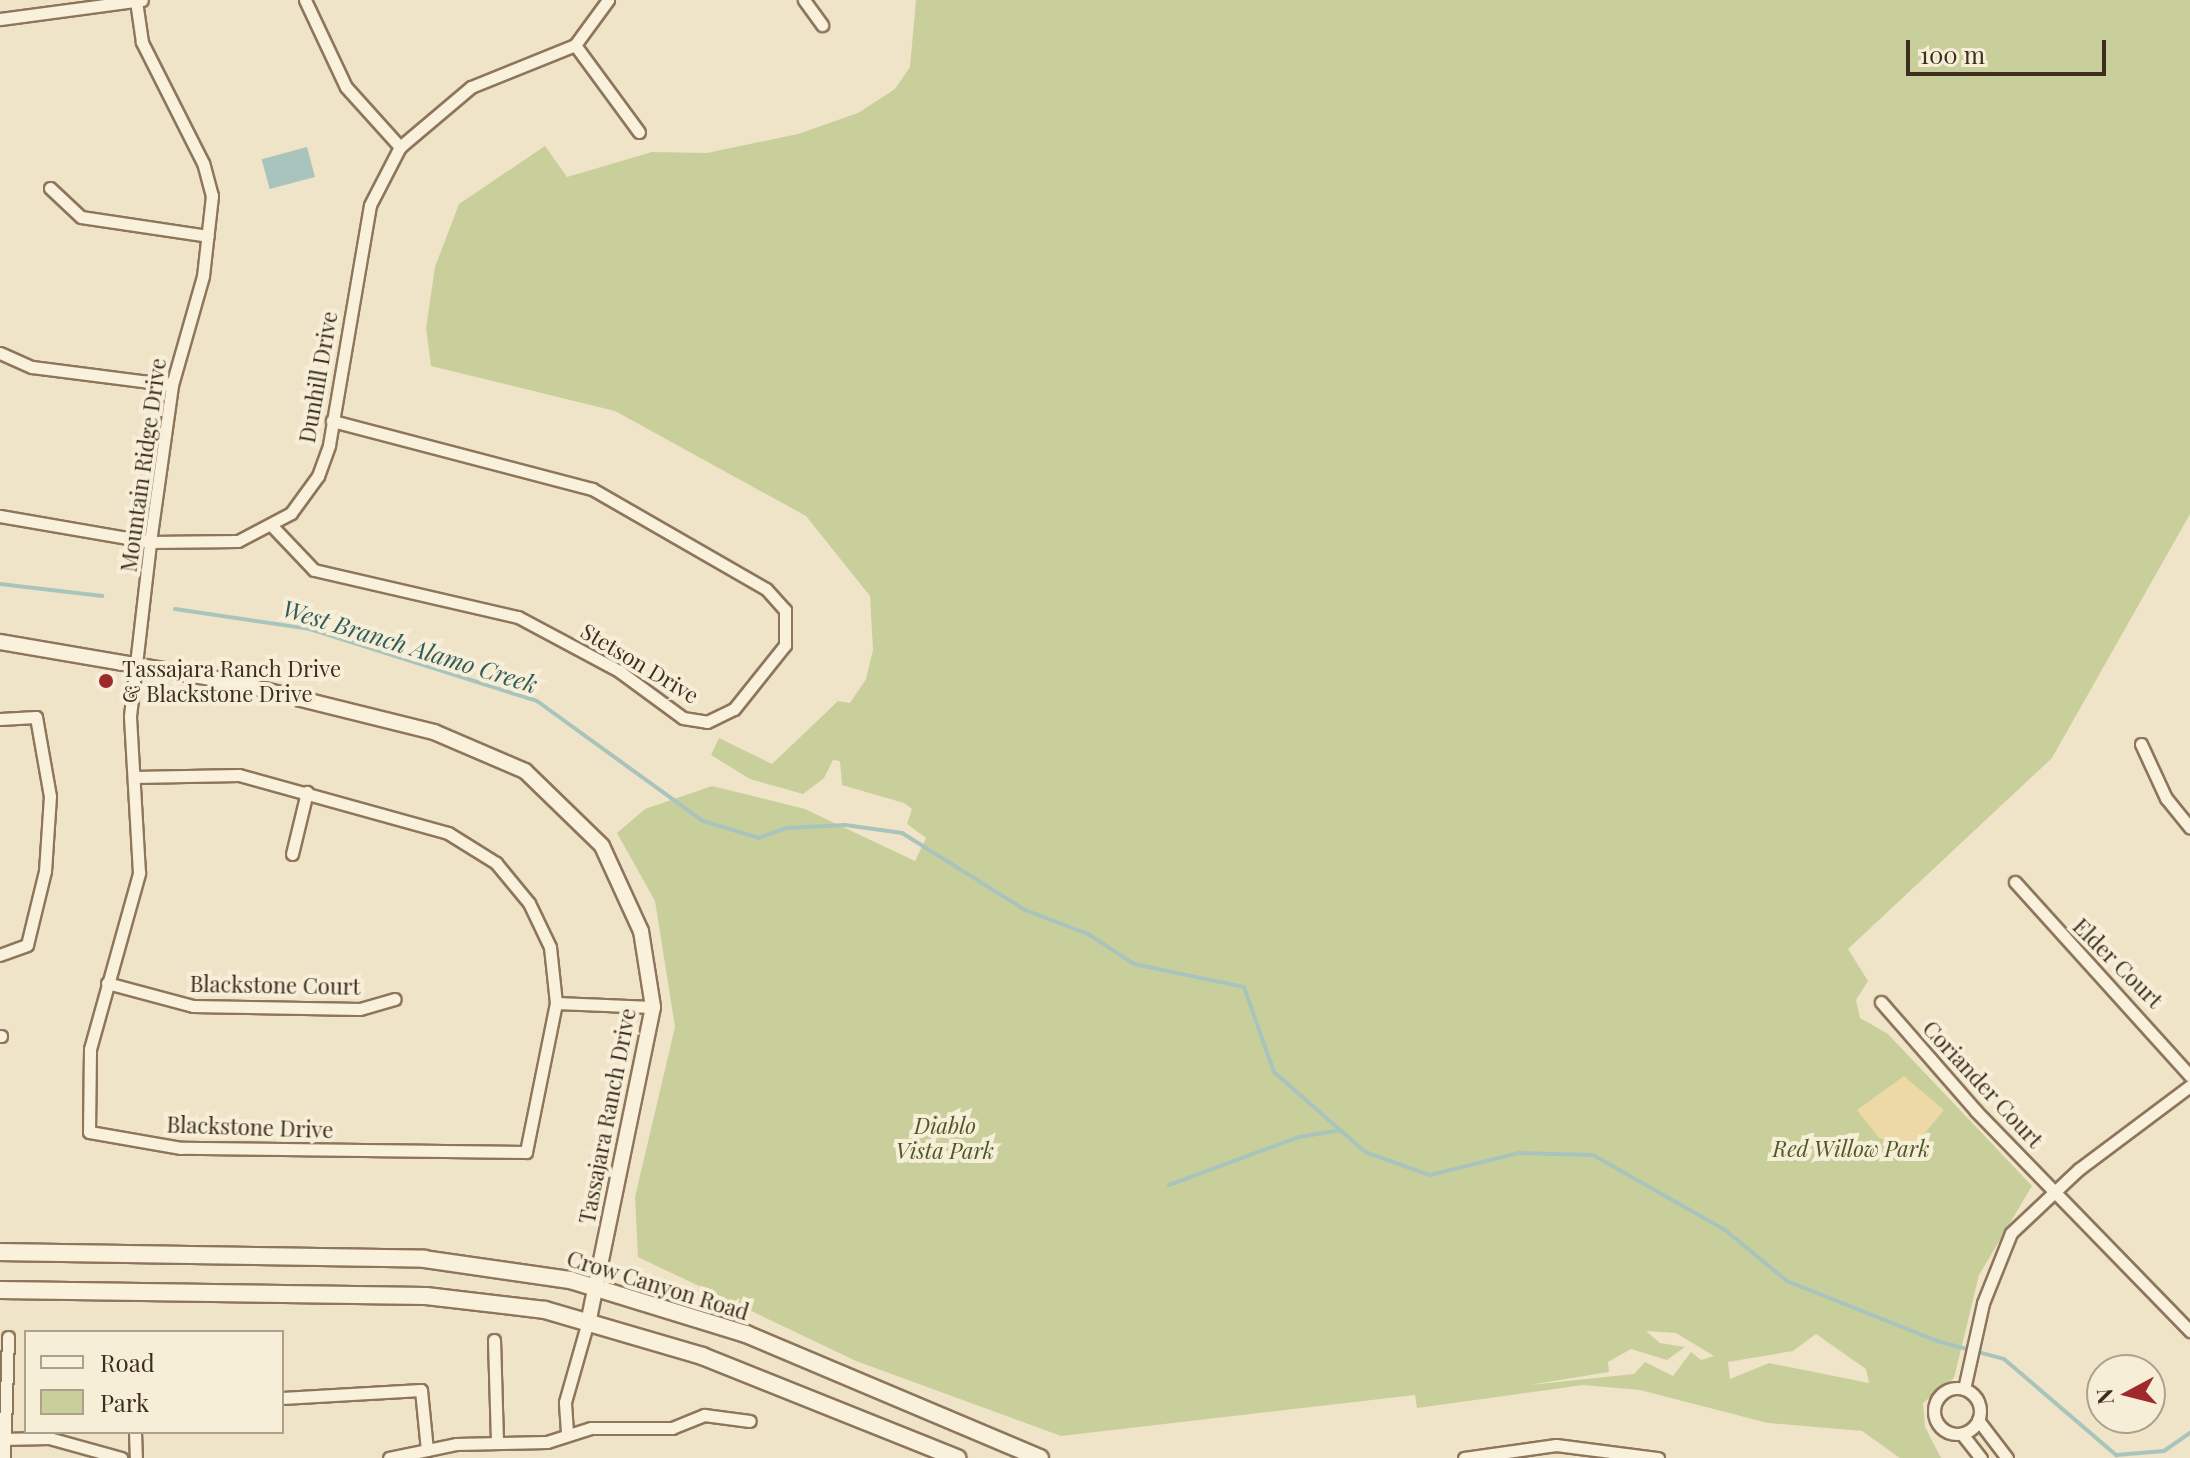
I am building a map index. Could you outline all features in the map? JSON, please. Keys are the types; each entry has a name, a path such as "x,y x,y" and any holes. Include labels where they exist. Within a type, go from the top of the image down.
{"main road":[{"name":"Crow Canyon Road","path":"0,1252 424,1259 596,1286 746,1334 1040,1458"},
{"path":"0,1290 426,1296 589,1318 957,1458"}],"street":[{"path":"0,19 143,0"},
{"path":"305,0 346,87 400,147"},
{"path":"608,0 575,45 639,132"},
{"path":"804,0 822,25"},
{"name":"Mountain Ridge Drive","path":"136,1 142,42 203,163 212,196 208,236 172,385 136,667"},
{"name":"Dunhill Drive","path":"0,516 150,542 238,541 273,527 318,476 332,421 370,205 400,147 471,87 575,45"},
{"path":"50,188 81,217 208,236"},
{"path":"0,353 32,367 172,385"},
{"name":"Stetson Drive","path":"273,527 314,570 518,617 619,671 683,718 707,722 734,709 785,645 785,610 766,589 592,489 332,421"},
{"name":"Tassajara Ranch Drive","path":"0,642 136,667 434,732 525,771 602,846 641,931 653,1007 589,1318"},
{"name":"Blackstone Drive","path":"134,777 192,770 307,792 448,833 496,863 529,903 550,947 556,1003 526,1152 181,1148 89,1132 90,1049 139,873 134,777 136,667"},
{"path":"0,719 36,717 50,796 45,871 27,945 0,955"},
{"path":"2141,744 2166,798 2190,828"},
{"path":"292,854 307,792"},
{"name":"Elder Court","path":"2015,882 2190,1076"},
{"name":"Blackstone Court","path":"107,983 193,1006 360,1009 395,999"},
{"name":"Coriander Court","path":"1881,1002 2190,1331"},
{"path":"556,1003 653,1007"},
{"path":"1964,1389 1983,1303 2011,1233 2058,1190 2190,1086"},
{"path":"567,1432 565,1402 589,1318"},
{"path":"4,1458 2,1439 8,1337"},
{"path":"494,1340 497,1442"},
{"path":"1964,1389 1978,1401 1978,1420 2007,1458"},
{"path":"1964,1389 1941,1393 1933,1411 1942,1429 1962,1434 1981,1458"},
{"path":"284,1398 421,1390 427,1450"},
{"path":"389,1458 497,1442 536,1444 567,1432 672,1428 721,1414 750,1421"},
{"path":"1962,1434 1978,1420"},
{"path":"135,1434 136,1458"},
{"path":"2,1439 49,1438 121,1458"},
{"path":"1464,1458 1556,1445 1658,1458"}],"green space":[{"path":"916,0 2190,0 2190,514 2052,758 1848,949 1868,981 1856,1000 1860,1018 1888,1034 2032,1186 1979,1275 1954,1378 1923,1403 1925,1427 1941,1458 1900,1458 1862,1431 1768,1423 1640,1390 1583,1385 1417,1408 1415,1395 1061,1436 856,1361 638,1257 635,1197 675,1027 655,901 617,833 645,809 712,786 805,809 915,861 926,838 907,824 912,809 904,803 842,785 840,761 833,760 824,778 803,794 750,779 711,755 719,738 772,764 838,701 850,703 866,679 873,650 870,596 806,516 615,411 431,366 426,328 435,267 459,204 545,146 567,177 652,152 707,153 798,134 858,113 895,89 910,67","holes":["1646,1331 1676,1333 1714,1356 1701,1360 1691,1352 1673,1376 1645,1362 1634,1374 1529,1385 1609,1372 1608,1362 1631,1349 1667,1360 1685,1347 1660,1343","1816,1334 1866,1369 1869,1383 1769,1363 1730,1379 1728,1362 1793,1351"]}],"sand":[{"path":"1904,1076 1944,1110 1919,1140 1902,1146 1879,1138 1857,1110"}],"water":[{"path":"307,147 315,177 270,189 262,159"}],"waterway":[{"name":"West Branch Alamo Creek","path":"0,584 102,596"},
{"name":"West Branch Alamo Creek","path":"175,609 310,629 537,701 703,821 759,838 787,828 845,825 902,833 1025,910 1088,934 1134,964 1244,987 1274,1072 1365,1152 1430,1175 1519,1153 1593,1155 1725,1230 1787,1281 1937,1341 2004,1359 2116,1455 2164,1451 2190,1433"},
{"path":"1169,1185 1299,1137 1341,1130"}],"place":[{"name":"Tassajara Ranch Drive & Blackstone Drive","path":"106,681"}],"park label":[{"name":"Diablo Vista Park","path":"945,1138"},
{"name":"Red Willow Park","path":"1851,1149"}]}
